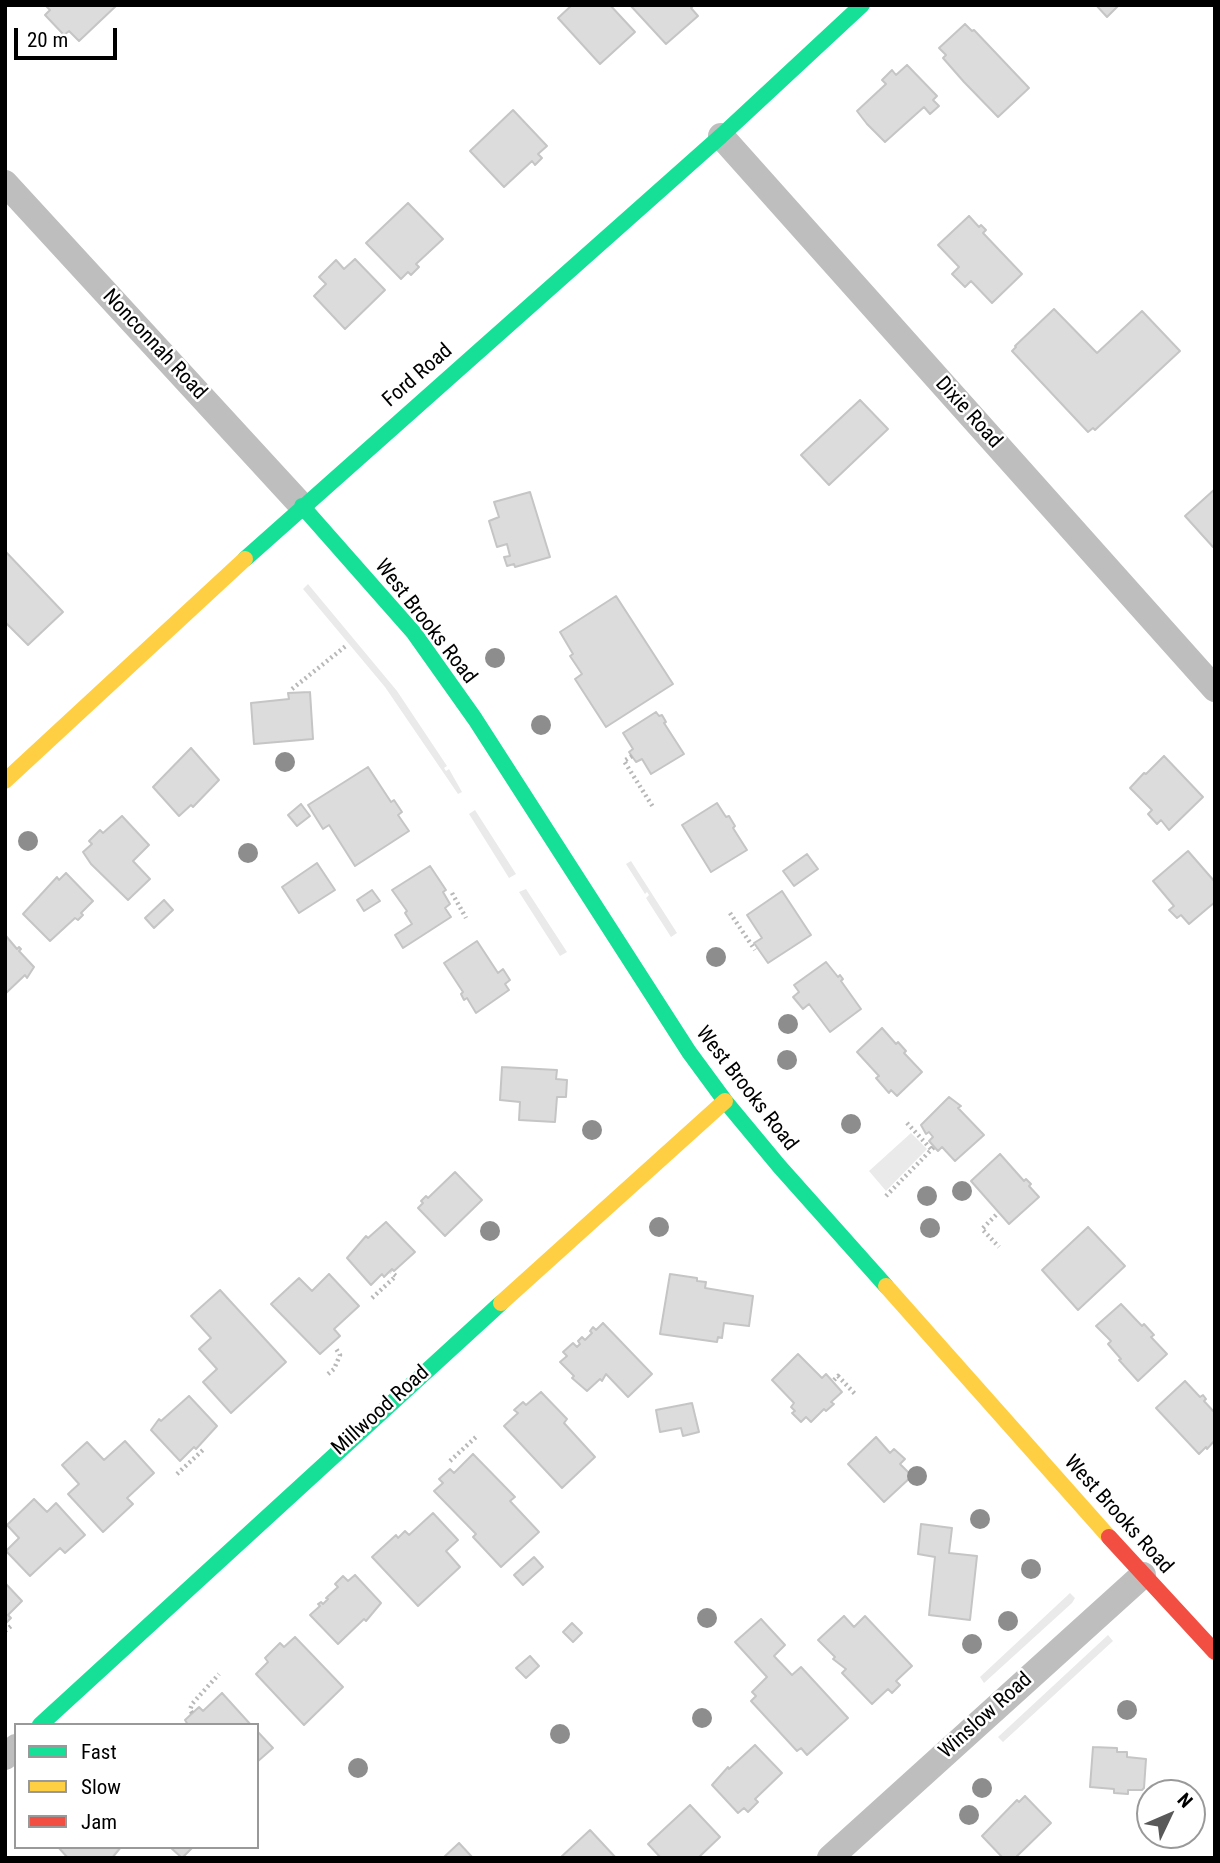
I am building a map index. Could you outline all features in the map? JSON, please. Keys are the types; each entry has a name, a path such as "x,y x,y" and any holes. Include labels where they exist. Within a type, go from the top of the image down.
{"street":[{"name":"Ford Road","path":"5,781 302,506 721,136 862,5"},
{"name":"Dixie Road","path":"721,136 1215,690"},
{"name":"Nonconnah Road","path":"5,183 302,506"},
{"name":"West Brooks Road","path":"302,506 414,633 467,709 689,1052 725,1101 779,1166 1143,1575 1215,1652"},
{"name":"Millwood Road","path":"42,1723 357,1433 725,1101"},
{"name":"Winslow Road","path":"831,1858 1143,1575"}],"path":[{"path":"292,689 347,645"},
{"path":"632,756 624,761 653,807"},
{"path":"452,893 466,918"},
{"path":"730,913 755,950"},
{"path":"886,1196 932,1148 907,1124"},
{"path":"996,1215 982,1229 999,1247"},
{"path":"372,1298 396,1276 391,1272"},
{"path":"328,1374 334,1369 340,1355 335,1347"},
{"path":"834,1380 838,1376 855,1394"},
{"path":"450,1461 476,1437"},
{"path":"177,1474 204,1449"},
{"path":"5,1631 11,1626"},
{"path":"192,1713 192,1704 219,1674"}],"shaded area":[{"path":"308,584 397,691 447,766 444,768 446,771 449,769 462,792 458,794 385,687 303,589"},
{"path":"475,810 516,874 509,878 469,814"},
{"path":"631,861 677,933 671,937 646,898 649,895 647,892 645,894 626,864"},
{"path":"526,889 567,952 560,956 519,892"},
{"path":"911,1133 927,1149 886,1191 869,1171"},
{"path":"1070,1593 1075,1598 1072,1603 984,1683 980,1677"},
{"path":"1108,1635 1113,1641 1003,1742 998,1737"}],"building":[{"path":"45,5 117,5 79,41 69,31 64,35 45,15 50,10"},
{"path":"572,5 610,5 635,32 600,64 558,18"},
{"path":"630,5 694,5 691,8 698,16 666,44"},
{"path":"1096,5 1119,5 1107,17"},
{"path":"965,24 974,30 1029,88 998,117 943,58 946,55 939,48"},
{"path":"907,65 937,96 933,100 939,106 930,114 924,107 885,142 857,111 886,84 882,80 892,70 896,75"},
{"path":"513,110 547,146 538,154 542,158 535,165 532,161 504,187 470,151"},
{"path":"408,203 443,239 416,264 419,267 411,275 408,272 401,279 366,243"},
{"path":"969,216 979,227 981,225 986,230 983,233 1022,274 992,303 971,281 965,287 952,274 959,267 938,245"},
{"path":"355,259 385,290 345,329 314,296 326,284 319,277 336,260 344,269"},
{"path":"1054,309 1097,353 1142,311 1180,351 1095,430 1093,428 1088,432 1012,351"},
{"path":"860,400 888,429 829,485 801,455"},
{"path":"1215,489 1215,545 1213,547 1185,516"},
{"path":"530,492 550,557 515,567 514,564 507,566 504,557 510,556 507,544 497,547 489,521 499,517 494,502"},
{"path":"5,551 63,612 28,645 5,622"},
{"path":"616,596 673,684 606,727 575,679 582,674 570,656 573,654 560,632"},
{"path":"310,692 313,739 254,744 251,703 289,699 288,693"},
{"path":"656,712 659,716 662,715 666,722 664,723 684,754 651,774 642,759 636,762 629,752 633,749 623,733"},
{"path":"191,748 219,780 193,807 191,805 179,816 153,787"},
{"path":"1164,756 1203,797 1169,830 1161,820 1157,824 1148,814 1152,810 1130,788"},
{"path":"368,767 391,802 394,800 402,812 398,815 409,831 355,866 329,825 323,829 308,805"},
{"path":"717,803 726,817 729,816 747,850 711,872 682,825"},
{"path":"301,804 310,816 297,826 288,815"},
{"path":"122,816 149,845 133,861 150,879 128,900 91,864 83,852 92,844 89,841 100,830 103,833"},
{"path":"1188,851 1215,882 1215,902 1189,924 1181,915 1177,918 1169,910 1174,906 1153,881"},
{"path":"807,854 818,869 794,886 783,871"},
{"path":"317,863 335,890 299,913 282,887"},
{"path":"430,866 446,890 443,892 450,904 445,908 451,917 403,948 395,935 412,924 405,913 407,911 392,890"},
{"path":"66,873 93,901 78,920 75,918 50,941 23,914 57,877 59,880"},
{"path":"372,890 380,901 364,911 357,900"},
{"path":"782,891 811,935 768,963 754,943 762,938 747,915"},
{"path":"164,900 173,910 154,928 145,918"},
{"path":"6,936 17,949 21,949 19,951 34,967 27,978 25,975 5,994"},
{"path":"477,941 498,973 503,969 510,980 505,984 509,990 476,1013 467,998 464,1000 461,994 463,992 444,963"},
{"path":"826,962 838,977 840,975 843,979 841,981 861,1009 830,1032 809,1004 803,1009 793,997 799,992 794,985"},
{"path":"882,1028 896,1044 898,1042 906,1051 904,1053 922,1072 897,1096 891,1090 889,1093 876,1078 879,1076 857,1052"},
{"path":"502,1067 557,1070 556,1079 567,1080 566,1097 557,1097 555,1122 519,1120 520,1102 500,1100"},
{"path":"949,1097 961,1106 958,1108 984,1135 955,1161 942,1147 938,1151 929,1141 933,1137 929,1132 926,1134 921,1125"},
{"path":"1000,1154 1024,1181 1026,1179 1031,1184 1029,1186 1039,1197 1009,1224 971,1181"},
{"path":"455,1172 482,1200 445,1236 418,1208 426,1196 428,1198"},
{"path":"386,1222 415,1252 394,1271 392,1269 384,1277 382,1274 371,1285 347,1258 366,1236 368,1238"},
{"path":"1088,1227 1125,1266 1078,1310 1042,1270"},
{"path":"329,1274 359,1306 334,1329 340,1336 320,1354 271,1304 299,1278 312,1291"},
{"path":"670,1274 697,1278 697,1281 706,1282 705,1288 753,1296 749,1326 724,1323 722,1338 718,1337 717,1342 660,1334"},
{"path":"220,1290 286,1362 231,1413 203,1382 217,1369 199,1349 211,1338 191,1316"},
{"path":"1121,1304 1142,1326 1144,1324 1154,1335 1151,1337 1167,1354 1138,1381 1108,1344 1111,1341 1096,1326"},
{"path":"603,1323 652,1374 628,1397 606,1374 602,1381 600,1379 587,1391 572,1378 574,1376 560,1362 567,1356 563,1352 573,1343 577,1347 582,1337 585,1340 592,1333 590,1331 593,1327 596,1330"},
{"path":"798,1354 822,1378 826,1374 842,1392 831,1402 834,1404 826,1411 824,1409 811,1422 806,1417 801,1422 792,1413 795,1411 791,1407 794,1403 772,1380"},
{"path":"1185,1381 1200,1397 1203,1395 1206,1399 1204,1401 1215,1413 1215,1440 1199,1454 1156,1408"},
{"path":"541,1392 567,1419 564,1423 595,1457 562,1488 504,1426 518,1413 514,1410 523,1402 526,1405"},
{"path":"189,1396 217,1426 196,1449 194,1447 180,1461 151,1430 159,1419 161,1421"},
{"path":"692,1403 699,1432 683,1436 681,1428 660,1432 656,1410"},
{"path":"876,1437 890,1453 894,1449 905,1459 900,1464 912,1476 884,1502 848,1464"},
{"path":"125,1441 154,1473 127,1498 133,1504 103,1532 68,1494 79,1484 62,1465 87,1442 104,1460"},
{"path":"473,1454 515,1497 510,1501 539,1532 501,1567 473,1537 476,1534 434,1491 443,1483 439,1479 450,1469 454,1473"},
{"path":"34,1499 47,1512 56,1503 85,1535 65,1553 60,1548 30,1576 6,1551 19,1538 7,1525"},
{"path":"433,1513 458,1540 446,1551 460,1567 418,1606 372,1557 396,1535 398,1538 405,1531 409,1535"},
{"path":"921,1524 952,1528 949,1553 977,1556 970,1620 929,1615 935,1557 918,1554"},
{"path":"534,1557 543,1567 523,1585 514,1575"},
{"path":"355,1575 381,1603 366,1621 364,1619 338,1644 310,1615 320,1606 318,1604 323,1604 328,1599 326,1598 338,1587 335,1584 343,1576 348,1581"},
{"path":"5,1583 22,1601 8,1615 11,1618 5,1624"},
{"path":"844,1616 854,1627 865,1616 912,1666 896,1681 900,1685 892,1693 888,1689 872,1704 842,1673 846,1669 833,1659 835,1657 818,1640"},
{"path":"761,1619 785,1645 774,1656 792,1675 801,1667 848,1718 807,1755 801,1748 797,1751 751,1701 756,1696 752,1692 767,1677 735,1642"},
{"path":"572,1623 582,1633 573,1642 563,1632"},
{"path":"295,1637 343,1687 304,1725 256,1674 268,1662 265,1658 280,1643 284,1647"},
{"path":"530,1656 539,1666 526,1678 516,1668"},
{"path":"222,1693 249,1723 187,1723 185,1720 199,1707 203,1711"},
{"path":"259,1733 273,1748 259,1760"},
{"path":"755,1745 782,1773 755,1799 758,1802 748,1812 744,1808 738,1813 712,1785 728,1767 729,1769"},
{"path":"1093,1747 1117,1748 1117,1752 1127,1752 1127,1757 1146,1759 1145,1779 1136,1779 1136,1790 1128,1790 1128,1794 1114,1793 1114,1789 1090,1787"},
{"path":"1025,1796 1051,1823 1015,1858 1003,1858 982,1836 1017,1800 1019,1802"},
{"path":"690,1805 720,1837 698,1858 661,1858 648,1844"},
{"path":"590,1830 616,1858 560,1858"},
{"path":"459,1843 473,1858 443,1858"},
{"path":"60,1849 119,1849 112,1858 68,1858"},
{"path":"172,1849 191,1849 182,1858"}],"traffic: fast":[{"path":"245,559 721,136 862,5"},
{"path":"302,506 414,633 475,719 689,1052 725,1101 886,1286"},
{"path":"42,1723 501,1303"}],"traffic: slow":[{"path":"5,781 245,559"},
{"path":"501,1303 725,1101"},
{"path":"886,1286 1109,1537"}],"traffic: jam":[{"path":"1109,1537 1215,1652"}]}
